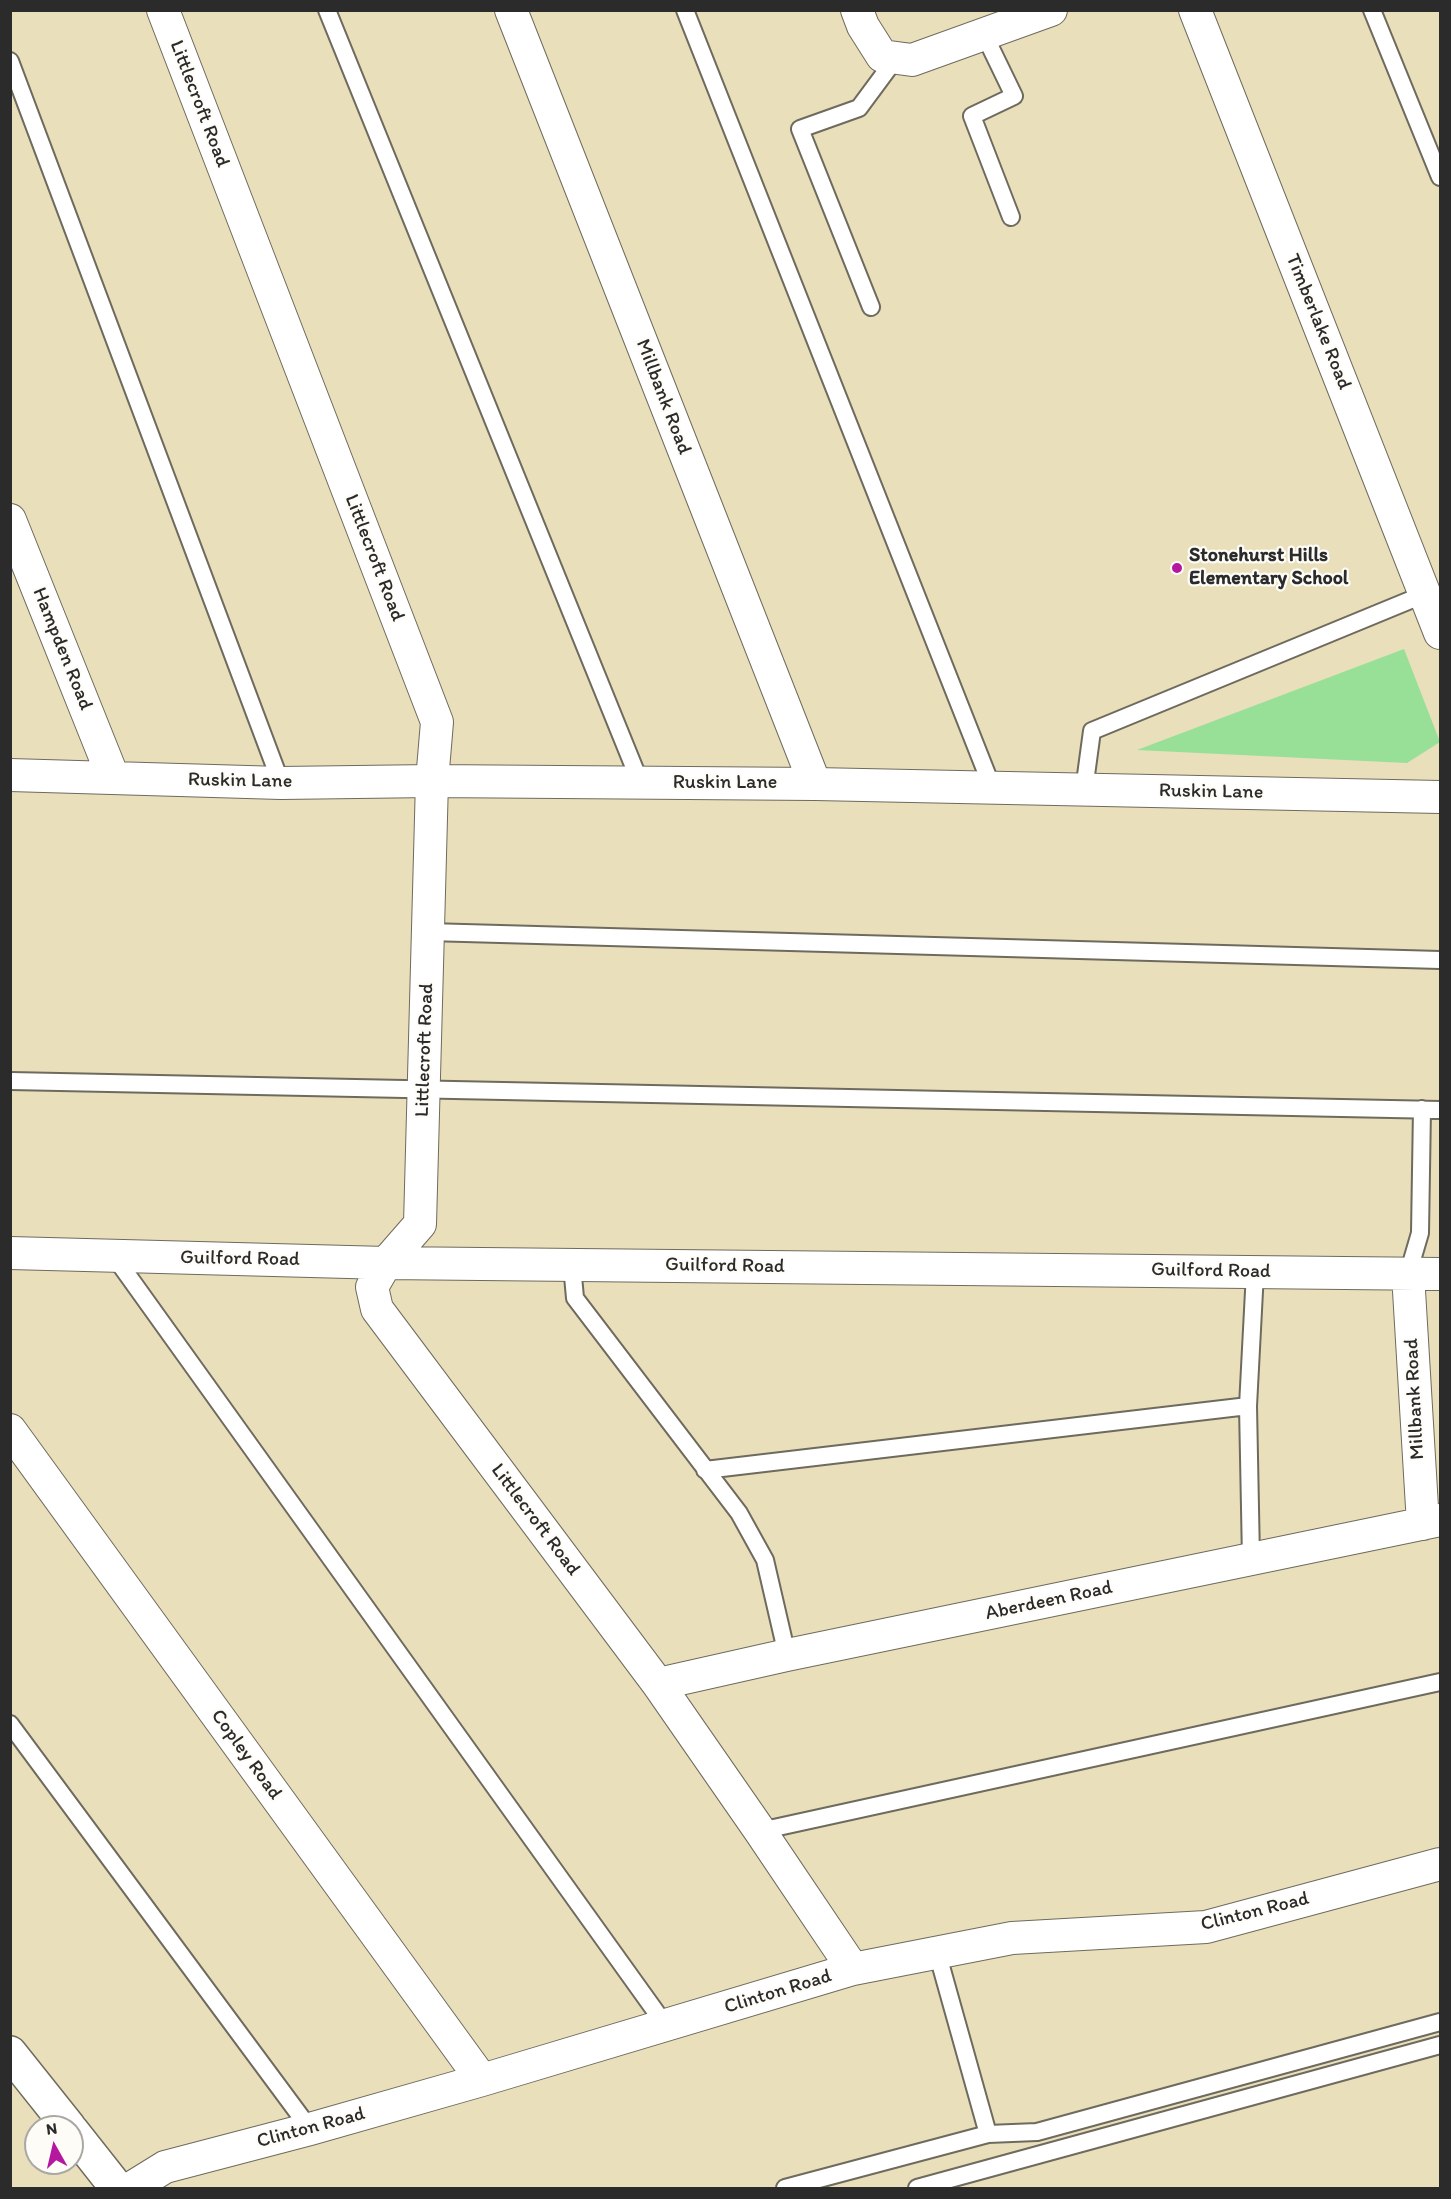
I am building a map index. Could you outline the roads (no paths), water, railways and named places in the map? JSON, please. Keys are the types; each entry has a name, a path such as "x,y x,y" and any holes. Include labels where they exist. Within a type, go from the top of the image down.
{"street":[{"name":"Littlecroft Road","path":"163,10 437,722 432,781 420,1224 386,1263 372,1287 377,1309 658,1684 853,1969"},
{"name":"Millbank Road","path":"512,10 815,784"},
{"path":"857,10 863,26 889,57 912,60 1043,12"},
{"name":"Timberlake Road","path":"1195,10 1440,633"},
{"name":"Hampden Road","path":"10,520 112,777"},
{"name":"Ruskin Lane","path":"10,775 281,783 432,781 815,784 1440,797"},
{"name":"Guilford Road","path":"10,1253 386,1263 1440,1274"},
{"name":"Millbank Road","path":"1408,1274 1432,1522"},
{"name":"Copley Road","path":"10,1430 482,2080"},
{"name":"Aberdeen Road","path":"658,1684 787,1655 1432,1522"},
{"name":"Clinton Road","path":"131,2188 165,2167 482,2080 853,1969 1012,1938 1206,1927 1440,1864"},
{"path":"10,2053 59,2115"},
{"path":"84,2146 117,2188"}],"lane":[{"path":"327,10 640,782"},
{"path":"685,10 992,787"},
{"path":"1372,10 1440,177"},
{"path":"984,34 1014,96 972,116 1011,217"},
{"path":"871,307 800,129 859,108 889,57"},
{"path":"10,61 281,783"},
{"path":"1084,790 1092,731 1425,594"},
{"path":"428,932 1440,960"},
{"path":"10,1081 1440,1110"},
{"path":"1408,1274 1420,1233 1422,1109"},
{"path":"114,1256 666,2026"},
{"path":"572,1265 575,1298 738,1513 765,1560 787,1655"},
{"path":"1251,1559 1248,1406 1255,1272"},
{"path":"705,1470 1248,1406"},
{"path":"760,1831 1440,1682"},
{"path":"10,1724 310,2129"},
{"path":"937,1952 988,2134"},
{"path":"784,2188 988,2134 1037,2132 1440,2022"},
{"path":"917,2188 1440,2046"}],"place":[{"name":"Stonehurst Hills Elementary School","path":"1177,568"}]}
